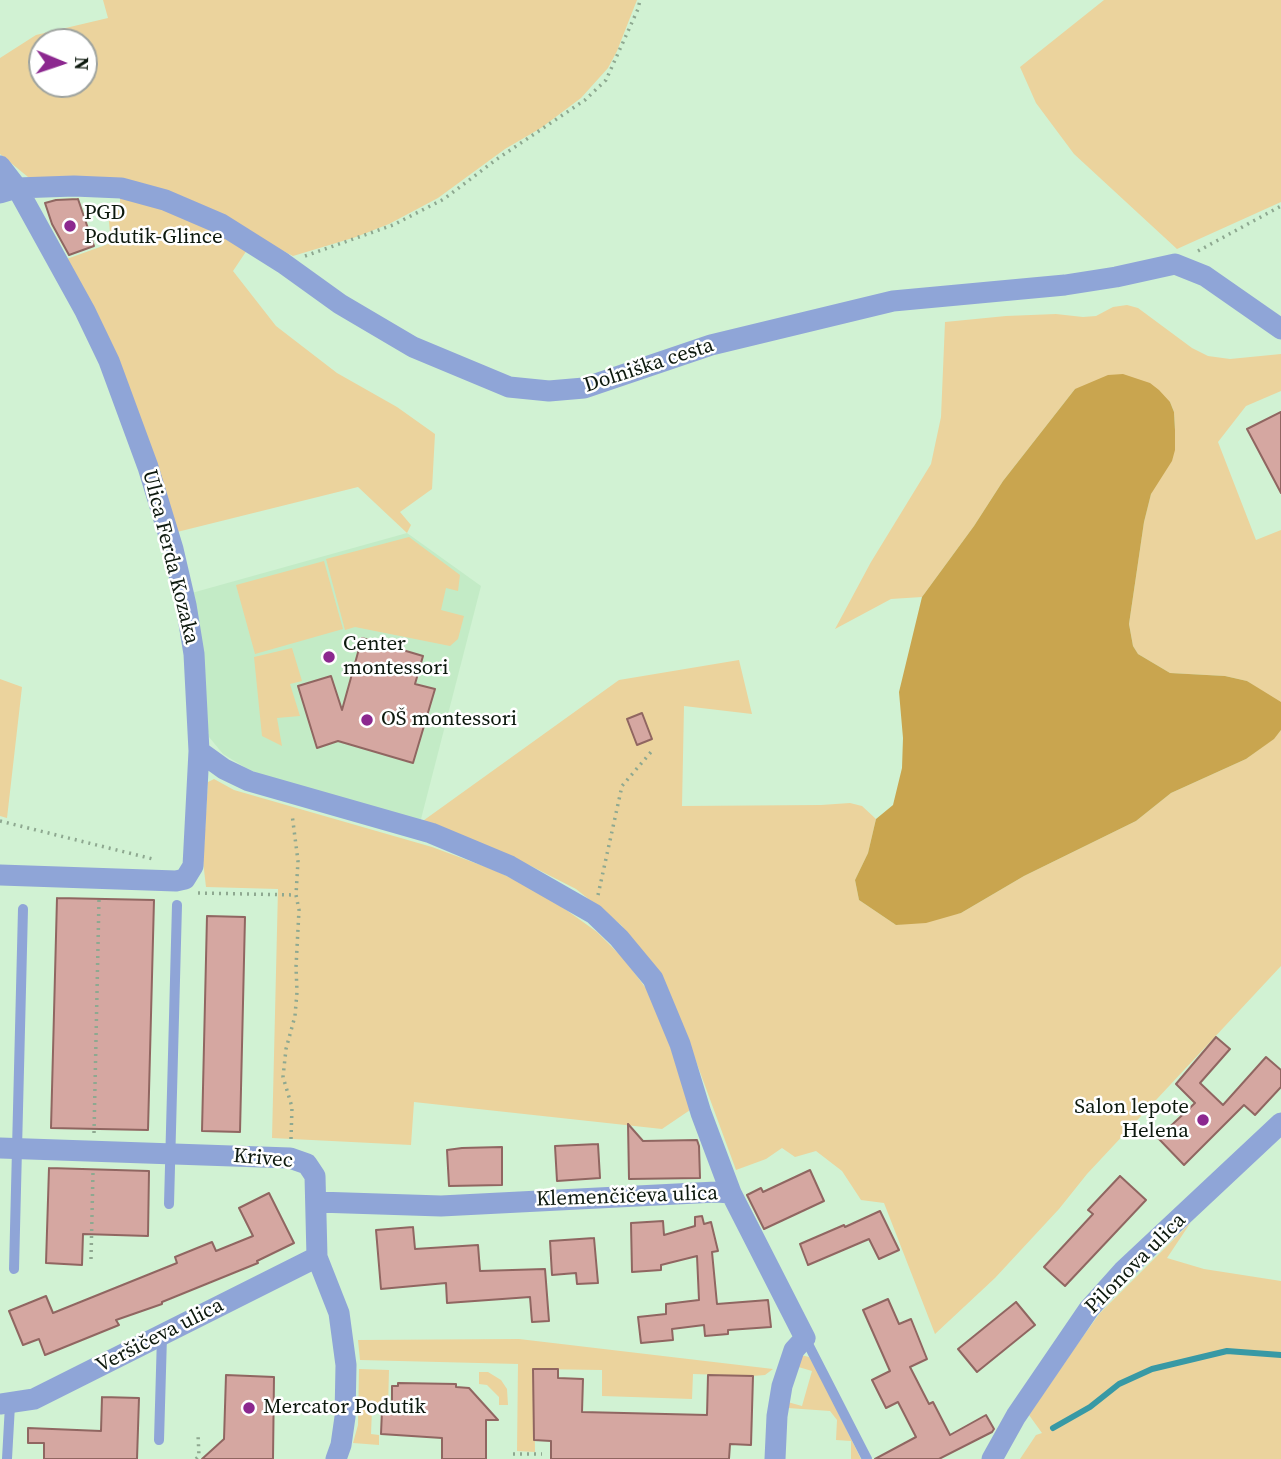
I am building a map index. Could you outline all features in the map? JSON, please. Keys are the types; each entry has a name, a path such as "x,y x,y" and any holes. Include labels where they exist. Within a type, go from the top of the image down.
{"street":[{"name":"Ulica Ferda Kozaka","path":"0,166 9,190 55,253 103,348 148,467 173,550 188,618 194,654 199,751 193,866 185,879 176,881 0,875"},
{"name":"Dolniška cesta","path":"9,190 74,186 121,188 165,200 221,224 283,263 340,304 413,347 509,387 549,391 584,388 711,345 893,301 1065,285 1175,264"},
{"path":"1175,264 1205,276 1281,330"},
{"path":"199,751 224,769 249,781 431,833 510,866 594,914 619,938 653,979 680,1044 701,1113 731,1193"},
{"name":"Pilonova ulica","path":"992,1459 1023,1406 1090,1309 1123,1271 1281,1123"},
{"name":"Krivec","path":"9,1148 290,1158 307,1164 316,1176 317,1257 339,1313 346,1365 345,1417 337,1459"},
{"name":"Klemenčičeva ulica","path":"317,1202 441,1206 731,1193 805,1338"},
{"name":"Veršičeva ulica","path":"5,1404 34,1399 317,1257"},
{"path":"775,1459 777,1416 782,1387 794,1350 805,1338"}],"lane":[{"path":"169,1204 177,905"},
{"path":"14,1269 9,1148 23,909"},
{"path":"159,1440 162,1336"},
{"path":"805,1338 867,1459"},
{"path":"5,1404 8,1459"}],"path":[{"path":"283,263 381,230 444,199 584,100 606,80 640,0"},
{"path":"1175,264 1281,206"},
{"path":"594,914 622,786 651,752"},
{"path":"290,1158 292,1107 283,1077 286,1049 295,1016 299,910 296,895 298,861 291,793"},
{"path":"0,821 157,859"},
{"path":"91,1259 99,890"},
{"path":"196,1459 199,1456 198,1434"},
{"path":"513,1454 542,1454"}],"shaded area":[{"path":"103,0 637,0 608,68 581,98 541,128 505,149 438,198 389,224 293,256 205,211 28,177 0,154 0,58 28,40 28,98 98,98 98,28 66,28 108,18"},
{"path":"1104,0 1281,0 1281,202 1177,249 1074,154 1036,103 1020,67"},
{"path":"120,196 193,217 247,250 233,271 276,326 337,373 397,407 435,434 432,489 400,512 411,525 407,533 358,487 173,533 64,260 111,243 108,212 120,210"},
{"path":"1127,305 1138,308 1192,348 1208,356 1230,359 1281,354 1281,391 1246,406 1218,442 1256,540 1281,530 1281,704 1247,681 1225,676 1170,673 1138,654 1133,646 1129,624 1144,522 1151,494 1175,430 1174,412 1170,402 1075,389 1003,481 922,597 891,599 835,629 871,562 931,464 941,417 945,322 1056,314 1096,316 1113,307"},
{"path":"1123,374 1150,383 1159,390 1170,402 1174,412 1175,430 1172,461 1151,494 1144,522 1129,624 1133,646 1138,654 1170,673 1225,676 1247,681 1281,702 1281,730 1274,739 1246,759 1171,793 1136,821 1024,876 961,913 926,923 896,925 859,900 855,880 868,853 876,819 893,805 902,768 903,738 899,692 922,597 1003,481 1075,389 1108,375"},
{"name":"Center montessori","path":"407,533 481,586 420,823 283,784 246,768 223,754 209,737 188,594"},
{"path":"409,537 460,575 458,591 446,588 441,610 464,616 458,639 450,646 355,627 345,630 326,559"},
{"path":"324,561 343,629 255,654 236,585"},
{"path":"292,648 302,681 290,684 300,716 277,718 282,746 262,736 254,657"},
{"path":"739,660 752,714 684,706 682,806 850,803 862,806 876,819 868,853 855,880 859,900 896,925 961,913 1024,876 1136,821 1171,793 1246,759 1281,730 1281,966 1087,1174 1059,1209 995,1278 935,1334 884,1203 861,1200 842,1171 816,1151 795,1157 782,1148 766,1159 736,1170 686,1034 649,961 621,925 576,889 529,865 420,823 619,680"},
{"path":"0,679 22,687 7,818 0,816"},
{"path":"214,779 234,790 432,847 494,870 544,894 597,932 624,959 648,991 673,1043 693,1108 662,1129 414,1102 411,1145 272,1138 278,889 206,887 203,861 208,782"},
{"path":"1191,1222 1167,1258 1204,1269 1281,1281 1281,1459 1020,1459 1036,1435 1042,1433 1029,1415 1076,1346 1100,1313"},
{"path":"519,1339 773,1369 765,1375 753,1376 693,1374 692,1399 602,1396 602,1370 534,1369 535,1452 517,1451 518,1364 360,1360 358,1340"},
{"path":"801,1355 809,1357 816,1368 861,1459 851,1459 851,1441 836,1440 837,1420 830,1411 788,1408 784,1401 802,1406 812,1371 795,1366"},
{"path":"359,1369 389,1370 388,1409 372,1409 371,1434 379,1435 379,1445 353,1443 358,1425"},
{"path":"479,1372 488,1372 501,1380 507,1389 508,1405 499,1405 499,1397 487,1385 479,1384"}],"building":[{"name":"PGD Podutik-Glince","path":"78,199 94,246 69,255 52,224 45,203"},
{"path":"1281,412 1281,493 1247,429"},
{"name":"OŠ montessori","path":"362,638 423,656 415,684 435,689 413,763 338,741 317,748 298,686 331,676 342,710"},
{"path":"642,713 652,739 637,745 627,719"},
{"path":"57,898 154,900 148,1130 51,1128"},
{"path":"207,916 245,917 240,1132 202,1131"},
{"path":"1216,1037 1230,1049 1200,1083 1223,1105 1266,1057 1281,1070 1281,1087 1255,1115 1244,1105 1184,1165 1158,1138 1195,1103 1176,1084"},
{"path":"628,1124 643,1141 697,1140 700,1178 629,1179"},
{"path":"598,1144 600,1178 557,1181 555,1146"},
{"path":"502,1147 502,1185 449,1186 447,1150"},
{"path":"49,1168 149,1171 148,1236 83,1234 82,1265 46,1263"},
{"path":"810,1170 824,1201 764,1229 747,1195 761,1188 763,1192"},
{"path":"1120,1176 1146,1200 1065,1286 1044,1267 1093,1214 1088,1210"},
{"path":"269,1193 294,1243 257,1261 258,1263 162,1304 116,1320 119,1325 45,1355 39,1339 23,1345 9,1311 46,1296 53,1313 177,1263 175,1257 212,1242 216,1251 253,1236 239,1208"},
{"path":"880,1211 899,1250 879,1259 869,1239 808,1265 800,1244"},
{"path":"702,1216 704,1224 711,1222 718,1251 712,1252 717,1304 768,1300 771,1327 728,1330 728,1334 705,1336 704,1325 672,1329 673,1340 641,1343 638,1317 666,1314 666,1304 699,1300 697,1256 661,1265 661,1270 632,1272 631,1223 663,1221 664,1235 695,1226 695,1217"},
{"path":"413,1227 415,1249 478,1245 480,1271 545,1269 549,1321 532,1322 530,1297 447,1303 446,1283 381,1289 376,1230"},
{"path":"594,1238 598,1283 577,1284 576,1273 552,1275 550,1241"},
{"path":"888,1299 899,1324 911,1319 927,1359 910,1367 929,1404 933,1402 950,1435 986,1415 994,1429 992,1432 939,1459 875,1459 916,1437 898,1402 886,1408 872,1380 890,1371 863,1310"},
{"path":"1016,1302 1035,1325 977,1372 958,1349"},
{"path":"533,1369 558,1369 558,1378 583,1379 582,1412 707,1415 708,1375 753,1376 751,1445 730,1444 729,1459 551,1459 551,1441 534,1440"},
{"name":"Mercator Podutik","path":"226,1375 274,1377 273,1459 202,1459 224,1439"},
{"path":"398,1383 456,1384 456,1387 469,1388 498,1420 486,1420 486,1459 442,1459 442,1438 381,1434 382,1410 392,1410 392,1386 398,1386"},
{"path":"102,1397 139,1398 137,1459 44,1459 44,1443 28,1443 28,1428 101,1431"}],"waterway":[{"path":"1053,1428 1090,1407 1119,1384 1152,1369 1227,1351 1281,1355"}],"place":[{"name":"PGD Podutik-Glince","path":"70,226"},
{"name":"Center montessori","path":"329,657"},
{"name":"OŠ montessori","path":"367,720"},
{"name":"Salon lepote Helena","path":"1203,1120"},
{"name":"Mercator Podutik","path":"249,1408"}]}
